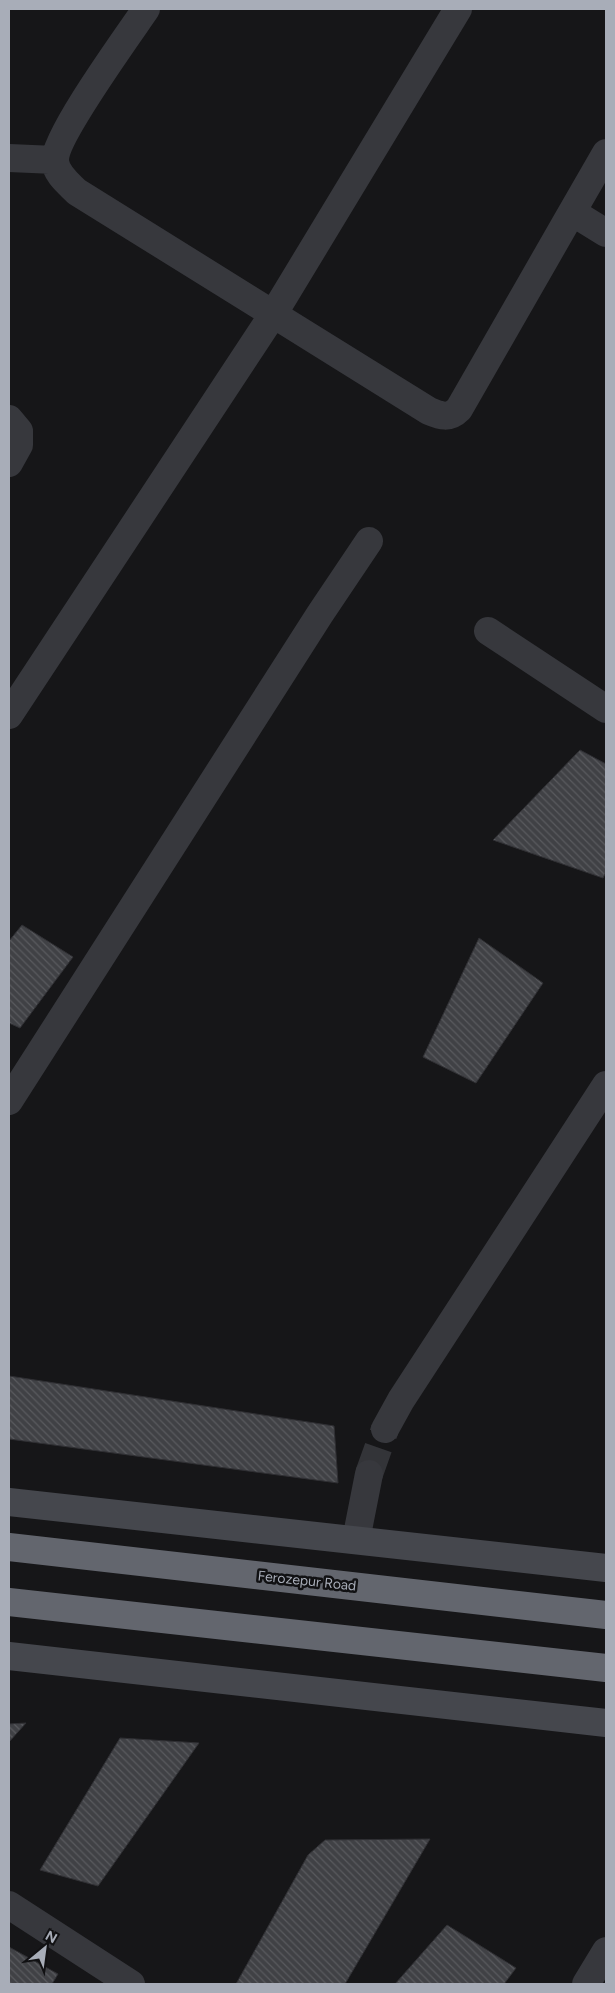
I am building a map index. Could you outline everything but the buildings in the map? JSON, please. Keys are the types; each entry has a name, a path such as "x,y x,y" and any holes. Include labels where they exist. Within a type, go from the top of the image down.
{"highway":[{"name":"Ferozepur Road","path":"9,1548 606,1615"},
{"path":"9,1602 606,1668"}],"main road":[{"path":"9,1502 606,1568"},
{"path":"9,1656 606,1722"}],"street":[{"path":"146,9 62,134 55,160 59,174 77,192 429,411 441,416 450,416 459,409 606,153"},
{"path":"9,715 274,313 458,9"},
{"path":"9,158 55,160"},
{"path":"572,212 606,233"},
{"path":"9,419 19,431 19,445 9,463"},
{"path":"9,1101 320,614 369,541"},
{"path":"488,630 606,709"},
{"path":"385,1430 400,1400 606,1086"},
{"path":"356,1540 369,1474"},
{"path":"9,1905 131,1984"},
{"path":"586,1984 606,1951"}],"tunnel":[{"path":"369,1474 385,1429"}]}
